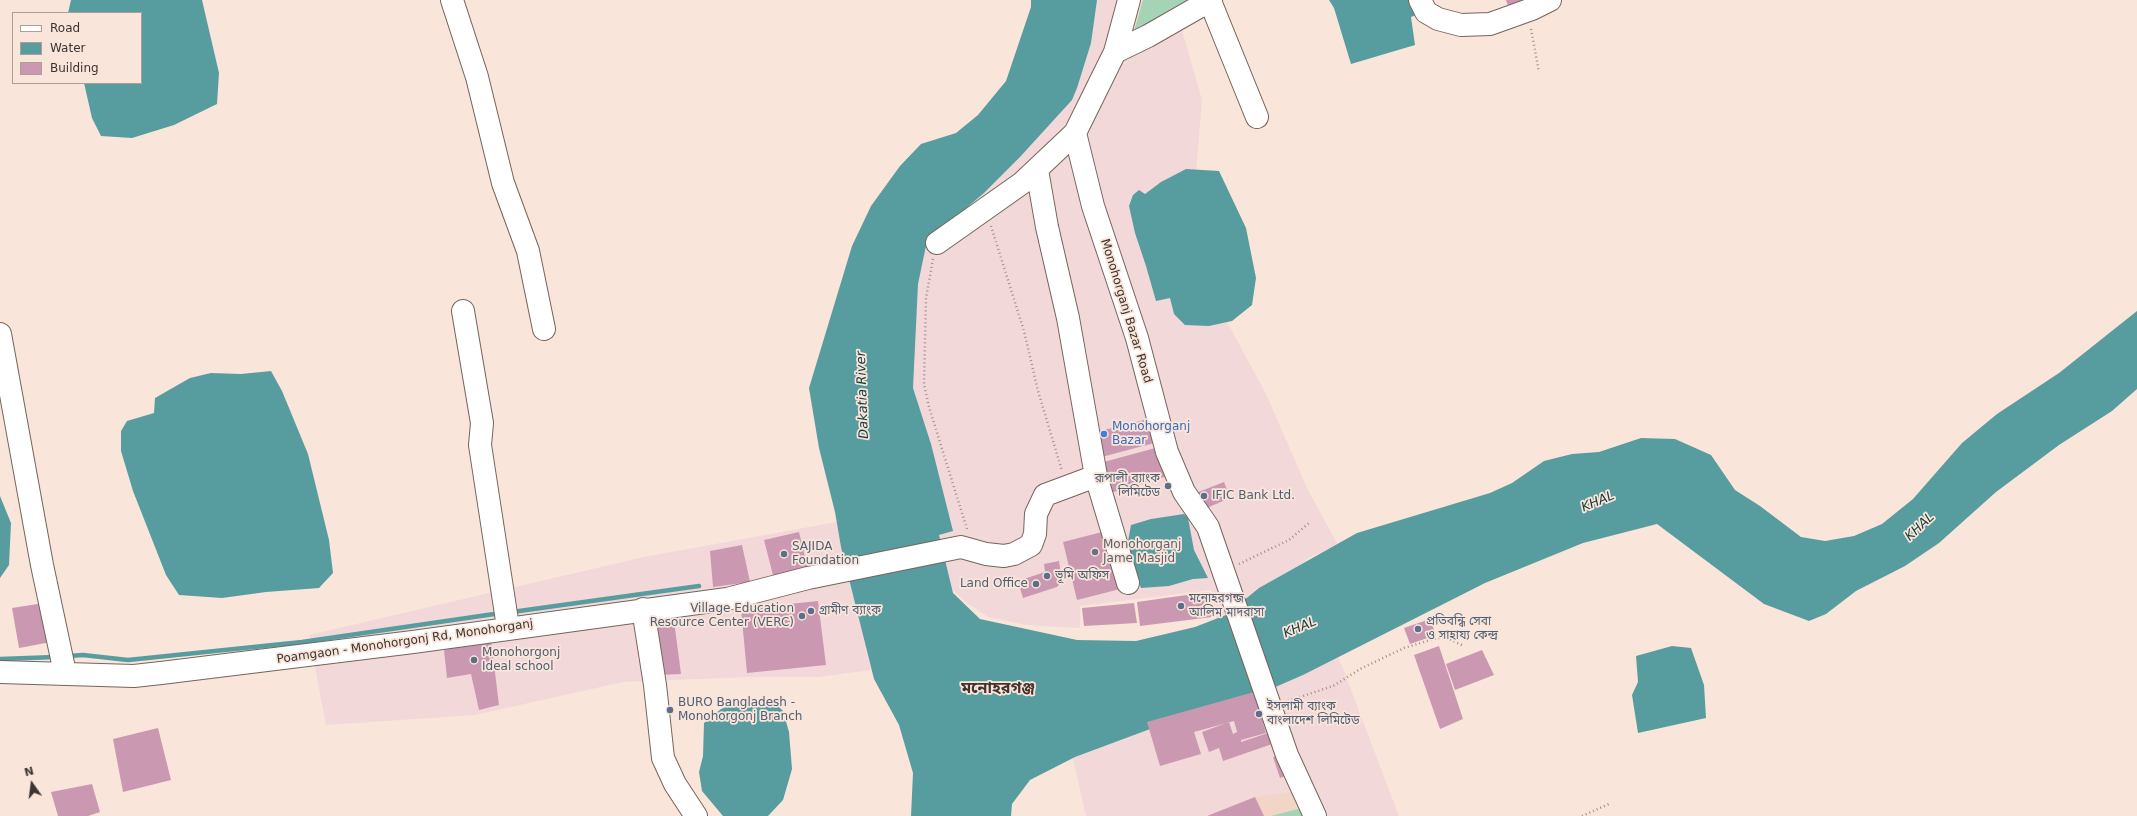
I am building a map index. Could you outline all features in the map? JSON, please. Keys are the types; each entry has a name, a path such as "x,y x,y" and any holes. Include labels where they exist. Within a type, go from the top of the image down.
{"street":[{"path":"452,0 477,77 503,183 528,251 544,329"},
{"path":"937,243 985,210 1037,170 1075,133 1115,52 1129,0"},
{"path":"1115,52 1148,36 1211,0 1257,117"},
{"path":"1420,0 1426,12 1438,18 1461,25 1490,24 1527,11 1550,0"},
{"name":"Monohorganj Bazar Road","path":"1075,133 1093,206 1138,338 1167,452 1184,492 1208,527 1287,755 1315,816"},
{"path":"1037,170 1047,227 1068,318 1096,476 1128,583"},
{"path":"463,311 482,422 480,445 508,623"},
{"path":"0,334 42,565 64,668"},
{"path":"967,549 1004,556 1014,554 1031,545 1035,534 1036,514 1045,495 1096,476"},
{"name":"Poamgaon - Monohorgonj Rd, Monohorganj","path":"0,672 64,668 134,676 413,642 508,623 643,609 727,598 808,578 967,549"},
{"path":"643,609 655,685 663,758 675,784 696,816"}],"path":[{"path":"1527,11 1539,72"},
{"path":"985,210 1024,331 1038,391 1067,486"},
{"path":"937,243 926,298 924,384 967,549"},
{"path":"1223,573 1289,540 1309,522"},
{"path":"1269,703 1333,686 1362,668 1404,648 1437,638 1447,638 1464,646"},
{"path":"1582,816 1609,804"}],"shaded area":[{"name":"Monohorganj Bazar","path":"1090,0 1181,0 1180,23 1202,100 1196,173 1226,320 1266,394 1307,488 1338,545 1310,557 1297,567 1342,666 1399,816 1086,816 1072,755 1203,711 1248,701 1216,618 1211,590 1080,606 1080,628 1026,625 988,617 967,603 947,585 856,605 871,670 818,677 748,677 623,682 475,715 326,725 309,635 644,557 941,503 910,390 921,241"},
{"path":"1295,791 1306,816 1207,816 1255,797"}],"green space":[{"path":"1143,0 1209,0 1132,39"},
{"path":"1302,808 1305,816 1271,816"}],"water":[{"path":"71,0 202,0 219,73 217,104 174,125 132,138 101,136 92,118 84,84 142,84 142,12 68,12"},
{"path":"1031,0 1097,0 1091,43 1077,88 1072,100 1020,157 984,193 927,241 918,284 913,388 931,444 953,531 939,535 953,593 980,619 1077,640 1136,641 1195,627 1226,615 1259,588 1357,533 1490,493 1512,483 1544,461 1572,454 1599,452 1641,438 1675,439 1711,455 1735,490 1760,506 1801,537 1825,541 1854,536 1882,524 1913,499 1962,443 1997,414 2059,373 2137,311 2137,389 2112,411 2059,445 1996,492 1939,543 1905,566 1856,591 1826,614 1809,621 1764,604 1657,524 1583,543 1485,583 1303,675 1257,695 1177,719 1075,757 1030,780 1012,804 1011,816 911,816 913,773 899,725 874,679 841,547 835,512 819,448 809,388 852,246 871,206 900,166 921,144 956,133 978,115 1006,81 1031,7"},
{"path":"1329,0 1414,0 1419,14 1411,17 1415,45 1351,64 1334,8"},
{"path":"1186,169 1219,171 1246,228 1256,278 1252,305 1232,321 1209,326 1185,325 1174,314 1170,298 1156,301 1135,233 1129,206 1133,195 1139,190 1145,194 1161,182"},
{"path":"271,371 282,391 308,454 329,540 333,573 319,588 266,592 222,598 179,595 166,575 133,491 121,451 121,431 127,421 154,413 155,398 190,378 211,373 241,374"},
{"path":"0,496 11,523 9,565 0,578"},
{"path":"1184,514 1188,518 1194,550 1208,578 1193,579 1169,586 1141,588 1127,547 1131,525 1151,519"},
{"path":"1672,646 1691,648 1704,685 1706,718 1638,733 1632,695 1638,682 1636,656"},
{"path":"746,700 763,700 775,703 783,711 789,732 792,769 783,800 768,816 723,816 702,791 699,772 703,756 704,723 721,709"}],"building":[{"path":"1506,0 1535,0 1510,12"},
{"path":"1152,418 1158,442 1098,458 1092,433"},
{"path":"1159,447 1171,475 1107,494 1100,463"},
{"path":"1224,482 1230,498 1202,510 1191,495"},
{"path":"1106,531 1124,588 1077,600 1063,542"},
{"path":"799,532 808,569 774,579 764,540"},
{"path":"742,545 750,582 713,587 710,551"},
{"name":"ভূমি অফিস","path":"1059,561 1062,581 1057,587 1023,598 1018,581 1045,572 1044,564"},
{"path":"1208,592 1212,617 1140,626 1137,602"},
{"path":"818,601 826,665 747,673 741,609"},
{"path":"44,603 51,642 19,648 12,608"},
{"path":"1134,603 1137,623 1084,626 1082,608"},
{"path":"673,613 681,674 658,675 650,618"},
{"path":"1430,619 1436,635 1410,644 1404,628"},
{"path":"491,640 499,705 479,710 471,674 447,678 444,650"},
{"path":"1439,646 1463,719 1440,729 1414,655"},
{"path":"1482,650 1494,675 1455,690 1446,664"},
{"path":"1254,692 1266,733 1241,740 1241,742 1271,732 1275,743 1223,761 1219,748 1209,752 1202,732 1225,723 1194,732 1201,754 1160,766 1147,722","holes":["1234,721 1237,732 1233,734 1229,722"]},
{"path":"158,728 171,780 123,792 113,739"},
{"path":"1284,753 1291,774 1280,778 1273,757"},
{"path":"92,784 100,812 88,816 58,816 51,792"},
{"path":"1255,797 1264,816 1207,816"}],"waterway":[{"path":"512,612 699,586"},
{"path":"68,656 83,655 128,660 302,642 501,613"},
{"path":"0,659 56,657"}],"place":[{"name":"Monohorganj Bazar","path":"1104,434"},
{"name":"রূপালী ব্যাংক লিমিটেড","path":"1168,486"},
{"name":"IFIC Bank Ltd.","path":"1204,496"},
{"name":"Monohorganj Jame Masjid","path":"1095,552"},
{"name":"SAJIDA Foundation","path":"784,554"},
{"name":"ভূমি অফিস","path":"1047,576"},
{"name":"Land Office","path":"1036,584"},
{"name":"মনোহরগন্জ আলিম মাদরাসা","path":"1181,606"},
{"name":"গ্রামীণ ব্যাংক","path":"811,611"},
{"name":"Village Education Resource Center (VERC)","path":"802,616"},
{"name":"প্রতিবন্ধি সেবা ও সাহায্য কেন্দ্র","path":"1418,629"},
{"name":"Monohorgonj Ideal school","path":"474,660"},
{"name":"BURO Bangladesh - Monohorgonj Branch","path":"670,710"},
{"name":"ইসলামী ব্যাংক বাংলাদেশ লিমিটেড","path":"1259,714"}],"district":[{"name":"মনোহরগঞ্জ","path":"998,689"}],"water label":[{"name":"Dakatia River","path":"863,395"},
{"name":"KHAL","path":"1598,502"},
{"name":"KHAL","path":"1920,527"},
{"name":"KHAL","path":"1300,628"}]}
